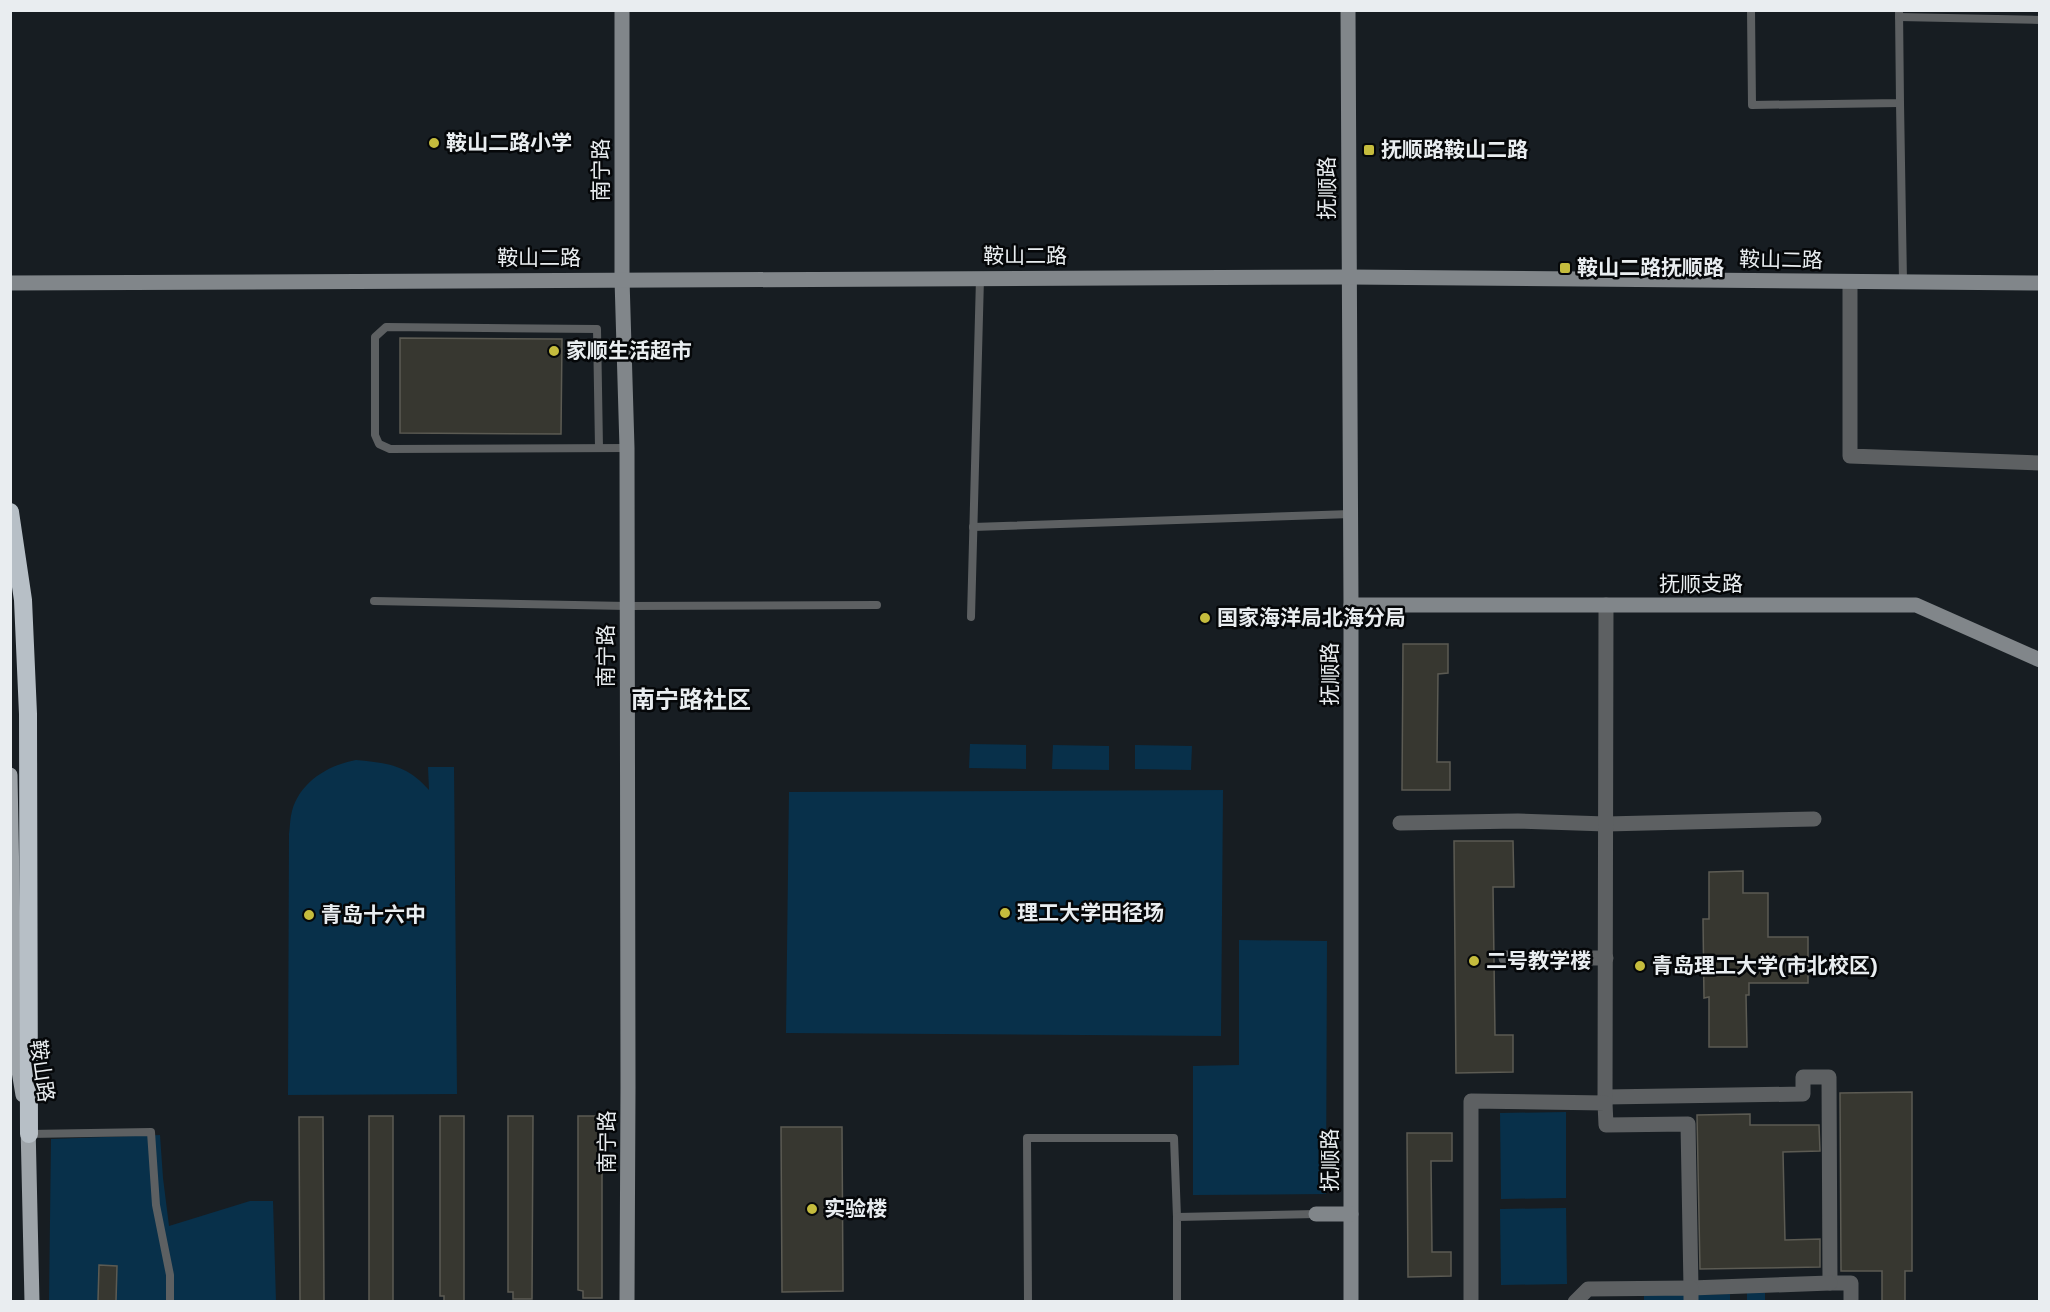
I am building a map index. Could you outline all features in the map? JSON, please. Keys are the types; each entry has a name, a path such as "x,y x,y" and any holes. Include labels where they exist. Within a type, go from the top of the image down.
{"highway":[{"path":"10,512 23,600 28,714 29,1134"}],"main road":[{"name":"鞍山路","path":"10,775 15,1047 29,1134 32,1302"}],"street":[{"name":"南宁路","path":"622,10 622,279 627,448 627,1302"},
{"name":"抚顺路","path":"1348,10 1352,605 1351,1302"},
{"name":"鞍山二路","path":"10,283 1349,277 2040,283"},
{"path":"1850,282 1850,456 2040,463"},
{"name":"抚顺支路","path":"1352,605 1916,604 2040,660"},
{"path":"1606,605 1606,1125 1688,1124 1691,1295"},
{"path":"1400,823 1518,821 1606,824 1814,819"},
{"path":"1506,958 1605,958"},
{"path":"1471,1302 1471,1101 1605,1100 1803,1094 1803,1077 1828,1077 1830,1283"},
{"path":"1316,1214 1351,1214"},
{"path":"1575,1302 1588,1289 1691,1295 1851,1283 1851,1302"}],"lane":[{"path":"1751,10 1752,105 1900,103"},
{"path":"1903,282 1899,14 2040,20"},
{"path":"971,616 980,278"},
{"path":"599,448 597,329 386,327 375,338 375,435 379,444 390,449 627,448"},
{"path":"973,527 1350,514"},
{"path":"374,602 627,606 877,605"},
{"path":"29,1134 152,1132 156,1205 170,1275 170,1302"},
{"path":"1028,1302 1027,1138 1174,1138 1177,1302"},
{"path":"1177,1216 1316,1214"}],"shaded area":[{"path":"970,744 1026,745 1026,769 969,768"},
{"path":"1053,745 1109,746 1109,770 1052,769"},
{"path":"1135,745 1192,746 1191,770 1135,769"},
{"path":"356,760 378,762 405,770 429,790 428,767 454,767 457,1094 288,1095 291,814 301,792 316,776 335,766"},
{"name":"理工大学田径场","path":"1223,790 1221,1036 786,1033 789,792"},
{"path":"1239,940 1327,941 1326,1194 1193,1195 1193,1066 1239,1065"},
{"path":"1566,1112 1566,1198 1501,1199 1500,1113"},
{"path":"160,1135 169,1226 250,1201 273,1201 276,1301 49,1302 51,1139"},
{"path":"1566,1208 1567,1284 1501,1285 1500,1209"},
{"path":"1644,1291 1685,1291 1686,1301 1644,1301"},
{"path":"1747,1293 1765,1293 1765,1301 1747,1302"},
{"path":"1730,1294 1730,1301 1696,1301 1696,1295"}],"building":[{"path":"400,338 562,339 561,434 400,433"},
{"path":"1403,644 1448,644 1448,673 1438,674 1437,762 1450,762 1450,790 1402,790"},
{"name":"二号教学楼","path":"1454,841 1513,841 1514,887 1493,887 1495,1035 1513,1035 1513,1072 1456,1073"},
{"path":"1743,871 1743,893 1768,893 1768,937 1808,937 1808,983 1749,983 1749,995 1746,995 1747,1047 1709,1047 1709,997 1704,998 1703,919 1709,919 1709,872"},
{"path":"1912,1092 1912,1271 1905,1271 1905,1302 1882,1302 1882,1271 1841,1271 1840,1093"},
{"path":"1750,1114 1750,1125 1819,1125 1820,1151 1783,1152 1785,1240 1820,1239 1820,1267 1700,1269 1697,1115"},
{"path":"369,1116 393,1116 393,1301 369,1301"},
{"path":"440,1116 464,1116 464,1302 444,1302 444,1296 440,1296"},
{"path":"508,1116 533,1116 532,1299 513,1299 513,1292 508,1292"},
{"path":"578,1116 602,1116 602,1298 583,1298 583,1291 578,1290"},
{"path":"299,1117 323,1117 324,1301 300,1301"},
{"name":"实验楼","path":"781,1127 842,1127 843,1291 782,1292"},
{"path":"1407,1133 1452,1133 1452,1161 1431,1161 1432,1252 1451,1252 1451,1276 1408,1277"},
{"path":"99,1265 117,1266 116,1301 98,1301"}],"place":[{"name":"鞍山二路小学","path":"434,143"},
{"name":"抚顺路鞍山二路","path":"1369,150"},
{"name":"鞍山二路抚顺路","path":"1565,268"},
{"name":"家顺生活超市","path":"554,351"},
{"name":"国家海洋局北海分局","path":"1205,618"},
{"name":"理工大学田径场","path":"1005,913"},
{"name":"青岛十六中","path":"309,915"},
{"name":"二号教学楼","path":"1474,961"},
{"name":"青岛理工大学(市北校区)","path":"1640,966"},
{"name":"实验楼","path":"812,1209"}],"district":[{"name":"南宁路社区","path":"691,700"}]}
